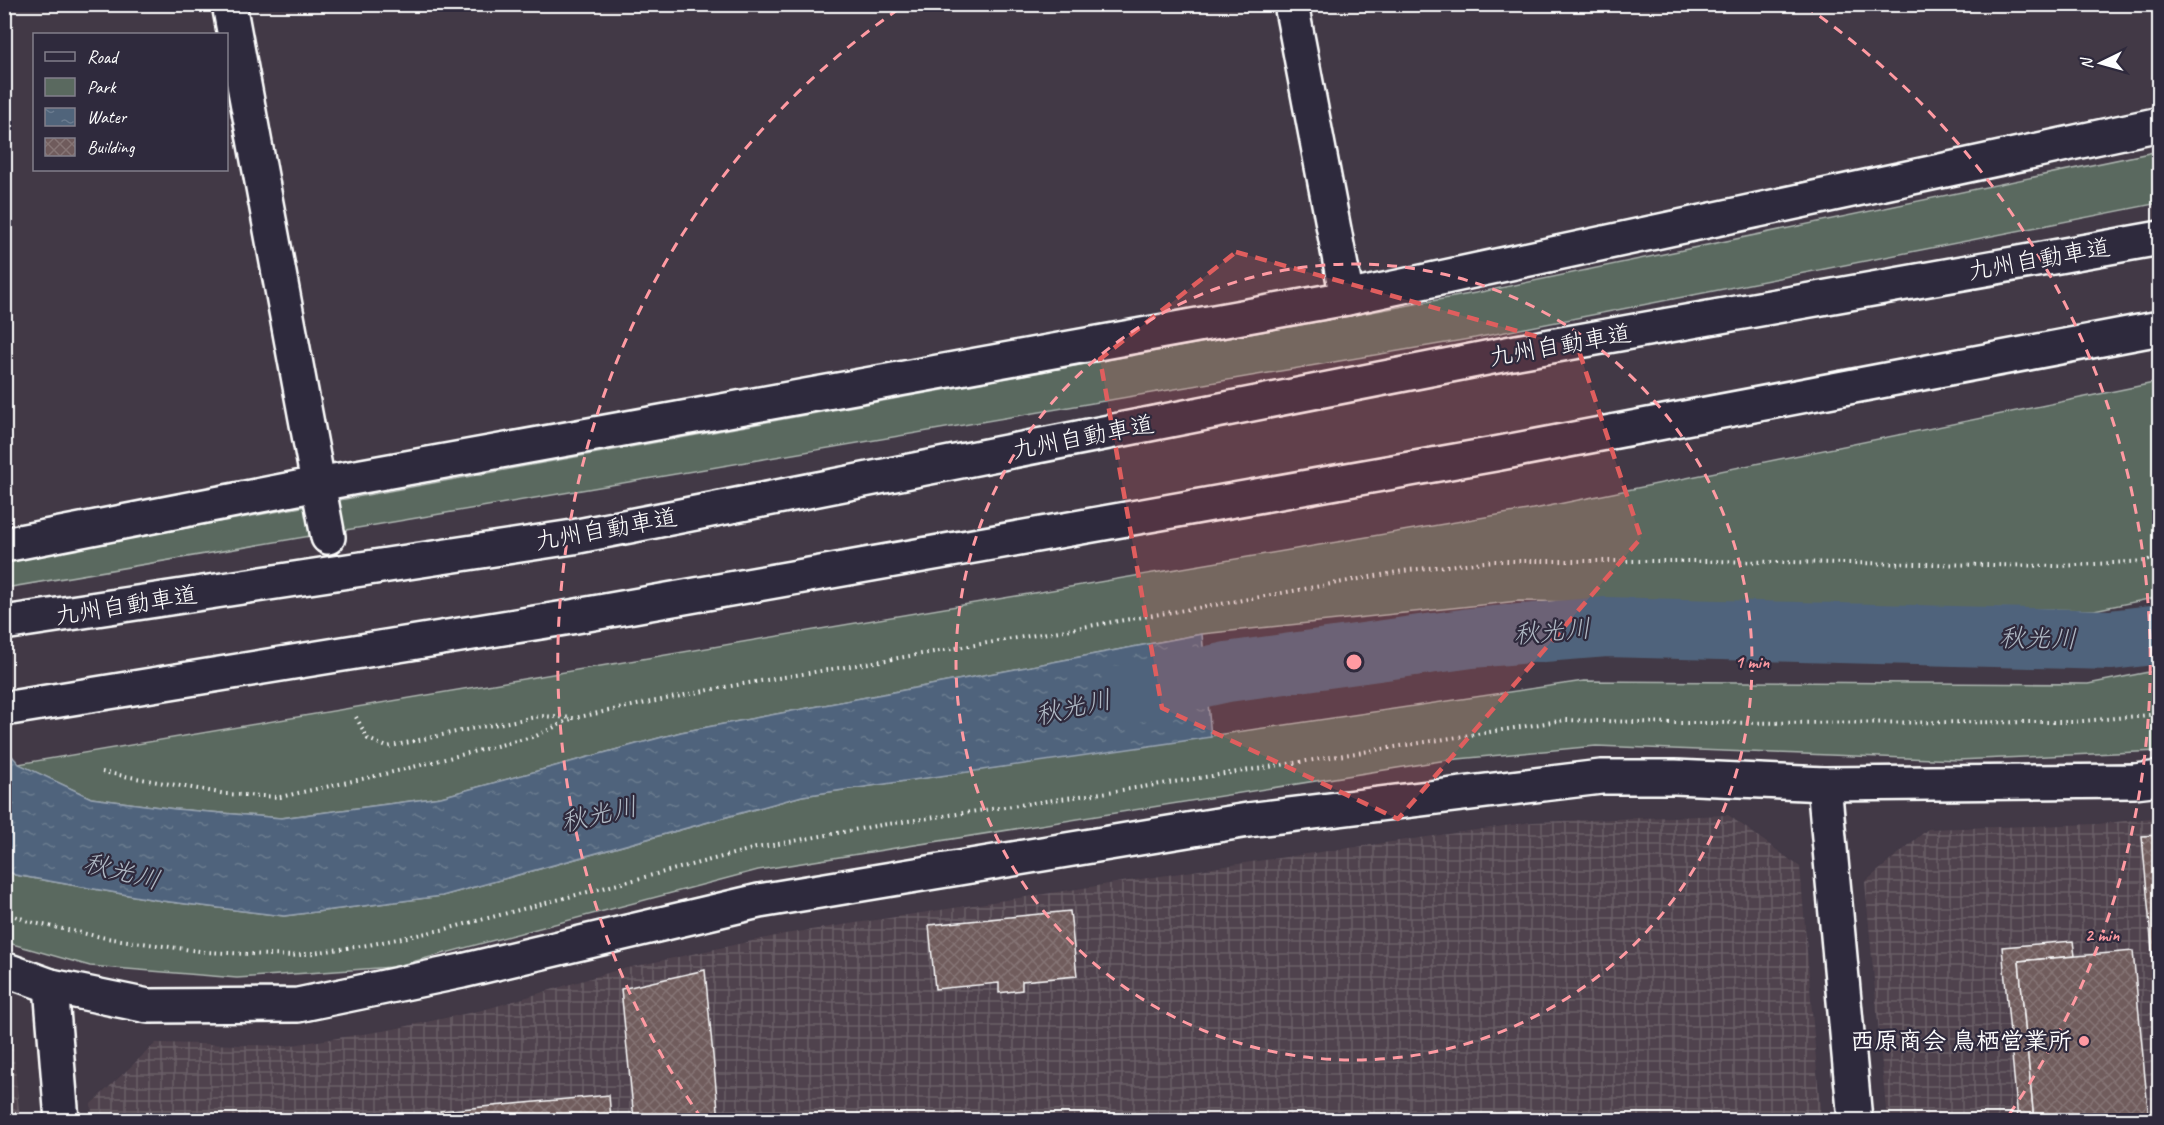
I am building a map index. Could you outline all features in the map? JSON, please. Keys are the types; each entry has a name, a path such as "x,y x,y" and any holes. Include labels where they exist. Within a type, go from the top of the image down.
{"main road":[{"path":"229,4 328,537"},
{"path":"1292,4 1347,298"},
{"path":"4,545 318,484 1347,298 2160,124"},
{"name":"九州自動車道","path":"11,622 573,537 1517,352 2160,238"},
{"path":"4,709 565,618 1471,459 2160,328"},
{"path":"4,969 51,987 148,1006 298,1005 462,971 759,901 1248,820 1601,777 1675,777 1824,783 2160,778"},
{"path":"1824,783 1855,1120"},
{"path":"51,987 62,1120"}],"path":[{"path":"766,8 785,4"},
{"path":"102,772 226,794 280,797 389,773 536,736 574,718 719,688 1232,602 1408,570 1494,561 1708,561 2061,566 2146,561 2160,555"},
{"path":"356,717 368,739 387,747 541,716 574,718"}],"highlighted area":[{"path":"1236,252 1578,348 1641,538 1398,819 1162,708 1100,359"}],"shaded area":[{"path":"1728,815 1800,867 1821,1120 93,1120 91,1104 156,1043 286,1046 389,1030 483,1010 618,970 785,934 1258,861 1533,822"},
{"path":"2159,817 2159,1120 1887,1120 1865,882 1928,829 2099,824"},
{"path":"5,1037 13,1047 20,1120 5,1120"}],"green space":[{"path":"2159,151 2159,203 1475,338 5,588 5,561 1481,292"},
{"path":"2159,382 2159,597 2094,610 1519,601 1202,634 681,732 441,797 281,818 175,809 91,798 18,764 1539,508"},
{"path":"2159,670 2159,751 1958,760 1596,746 1447,760 758,870 393,967 237,978 90,966 5,942 4,868 15,875 162,901 284,916 442,896 802,796 1584,681 2088,684"}],"water":[{"path":"1202,634 1211,737 802,796 442,896 284,916 162,901 15,875 5,868 5,748 19,764 91,798 175,809 281,818 441,797 681,732"}],"building":[{"path":"2160,835 2160,1042 2142,836"},
{"path":"1070,911 1077,976 1022,981 1022,990 999,993 999,983 935,989 929,925"},
{"path":"2073,941 2075,956 2019,961 2034,1120 2018,1120 2002,947"},
{"name":"西原商会 鳥栖営業所","path":"2133,951 2149,1120 2034,1120 2019,961"},
{"path":"705,970 719,1120 619,1120 634,1119 621,989"},
{"path":"609,1095 611,1120 441,1120 440,1111"}],"waterway":[{"name":"秋光川","path":"1127,694 1227,672 1471,638 1606,627 2111,640 2160,634"}],"place":[{"name":"西原商会 鳥栖営業所","path":"2084,1041"}]}
